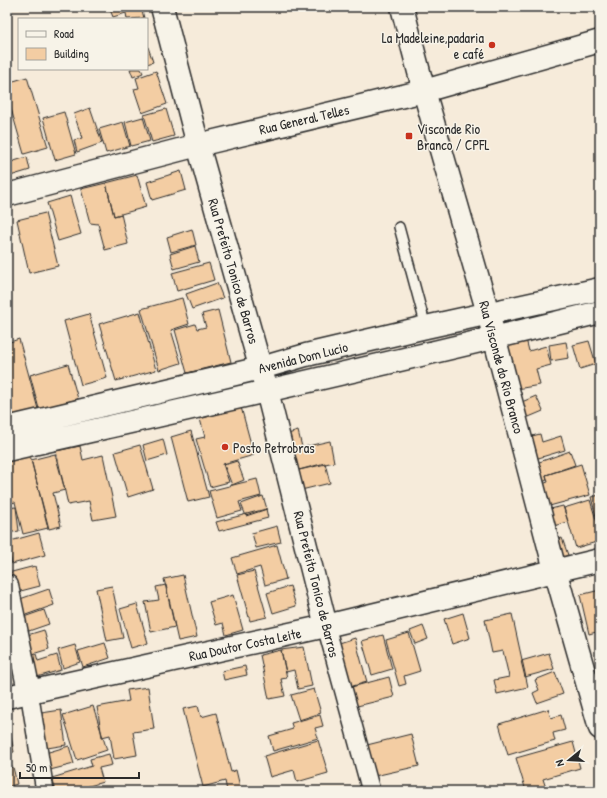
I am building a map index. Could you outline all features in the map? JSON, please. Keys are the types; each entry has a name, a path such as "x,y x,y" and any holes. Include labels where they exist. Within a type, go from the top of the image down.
{"street":[{"name":"Rua Prefeito Tonico de Barros","path":"162,7 198,145 261,368 326,626 371,791"},
{"name":"Rua Visconde do Rio Branco","path":"402,7 424,91 488,312 556,570 600,728"},
{"name":"Rua General Telles","path":"7,195 198,145 424,91 600,41"},
{"name":"Avenida Dom Lucio","path":"7,428 261,368 306,355 488,312 600,289"},
{"name":"Avenida Dom Lucio","path":"7,450 267,391 600,312"},
{"name":"Rua Doutor Costa Leite","path":"7,697 326,626 600,560"},
{"path":"7,586 29,691 44,791"}],"lane":[{"path":"399,227 426,327"}],"building":[{"path":"79,7 100,7 81,12"},
{"path":"109,7 141,7 144,18 127,18 126,13 113,17"},
{"path":"148,47 153,62 148,64"},
{"path":"130,70 142,70 143,73 133,77"},
{"path":"156,71 167,104 142,113 134,89 139,88 136,78"},
{"path":"27,77 48,147 24,154 7,95 7,83"},
{"path":"90,108 102,143 77,152 74,140 82,138 74,114"},
{"path":"166,109 174,136 152,142 144,115"},
{"path":"64,112 76,154 55,160 43,118"},
{"path":"143,117 150,141 131,146 125,122"},
{"path":"123,122 130,146 106,153 99,129"},
{"path":"7,146 11,162 27,157 30,170 7,177"},
{"path":"181,171 186,190 152,200 147,182"},
{"path":"137,175 146,207 114,216 106,183"},
{"path":"106,183 114,216 121,214 128,244 105,250 98,224 90,223 81,189"},
{"path":"70,196 81,234 58,241 47,203"},
{"path":"45,213 58,266 29,273 17,220"},
{"path":"192,229 196,245 171,252 167,237"},
{"path":"195,246 199,262 174,269 170,254"},
{"path":"209,263 214,280 177,291 172,273"},
{"path":"217,283 223,298 192,309 186,294"},
{"path":"182,298 189,324 171,330 181,363 159,370 141,309"},
{"path":"218,310 231,362 187,373 175,330 195,324 197,329 206,327 202,314"},
{"path":"140,312 156,370 116,381 99,324"},
{"path":"89,314 107,378 81,385 64,321"},
{"path":"19,339 38,409 8,418 7,389 10,388 7,379 7,343"},
{"path":"526,339 529,351 546,346 551,365 536,369 540,385 511,390 499,346"},
{"path":"589,341 596,364 580,369 573,345"},
{"path":"566,342 569,358 551,361 549,345"},
{"path":"68,364 78,399 39,409 30,375"},
{"path":"536,396 543,411 524,419 517,404"},
{"name":"Posto Petrobras","path":"241,407 254,455 223,464 229,482 210,487 196,439 205,437 200,419"},
{"path":"191,431 209,497 188,502 171,437"},
{"path":"298,431 302,447 282,453 278,437"},
{"path":"540,434 542,442 561,436 565,450 535,459 528,437"},
{"path":"163,439 167,455 147,461 143,445"},
{"path":"330,441 334,462 295,471 290,450"},
{"path":"140,445 153,489 128,497 115,452"},
{"path":"80,446 83,460 103,455 116,516 93,520 89,501 68,505 56,451"},
{"path":"570,451 575,465 546,475 547,480 538,484 531,465"},
{"path":"55,454 65,490 53,493 61,526 49,529 31,460"},
{"path":"30,455 48,528 23,534 15,502 7,504 7,461"},
{"path":"237,461 244,480 232,485 224,465"},
{"path":"325,463 330,483 293,492 295,471"},
{"path":"581,464 590,495 542,508 536,486 548,482 546,475"},
{"path":"257,479 261,496 239,502 242,511 217,518 209,491"},
{"path":"600,495 600,519 597,520 591,497"},
{"path":"263,496 267,509 246,516 241,504"},
{"path":"590,500 600,533 600,541 576,548 564,508"},
{"path":"563,506 568,522 546,528 542,511"},
{"path":"16,507 19,531 7,533 7,508"},
{"path":"266,509 268,518 219,531 216,522"},
{"path":"277,526 281,542 256,548 252,533"},
{"path":"39,533 45,555 12,564 7,542"},
{"path":"562,538 568,555 556,560 549,542"},
{"path":"277,545 286,579 265,585 260,567 237,574 232,558"},
{"path":"35,566 40,586 13,593 8,573"},
{"path":"254,571 267,617 250,621 237,575"},
{"path":"183,575 197,637 178,641 164,579"},
{"path":"166,585 175,627 151,632 145,602 159,600 156,587"},
{"path":"112,586 123,638 107,641 96,589"},
{"path":"290,586 296,606 273,613 267,593"},
{"path":"49,589 54,605 20,617 14,601"},
{"path":"600,590 600,631 589,634 580,595"},
{"path":"233,595 243,630 226,635 223,623 216,625 209,602"},
{"path":"137,604 148,643 131,648 120,609"},
{"path":"44,610 49,624 23,633 18,619"},
{"path":"463,613 470,638 452,644 444,619"},
{"path":"512,614 528,687 497,694 494,680 509,677 503,651 492,653 485,620"},
{"path":"423,626 428,639 415,644 410,631"},
{"path":"44,630 49,649 26,656 21,637"},
{"path":"409,633 420,671 404,676 406,684 399,686 386,640"},
{"path":"383,635 392,669 372,675 362,641"},
{"path":"355,638 367,682 346,688 333,645"},
{"path":"105,643 110,658 83,667 78,651"},
{"path":"75,645 80,662 63,668 58,650"},
{"path":"304,647 312,686 298,689 294,670 286,672 281,650"},
{"path":"281,650 287,678 281,679 285,696 269,699 260,655"},
{"path":"549,653 554,669 525,677 521,661"},
{"path":"36,654 38,661 57,655 61,670 30,679 26,657"},
{"path":"245,666 247,675 224,680 222,671"},
{"path":"600,670 600,687 598,688 593,672"},
{"path":"555,672 563,694 537,703 533,693 539,690 535,680"},
{"path":"389,677 394,697 349,708 344,689"},
{"path":"148,687 154,729 133,732 137,755 114,759 110,735 102,737 97,707 129,701 127,690"},
{"path":"314,689 321,713 299,720 291,695"},
{"path":"93,706 107,750 77,760 63,715"},
{"path":"198,706 201,717 216,713 231,772 236,770 241,791 227,791 225,781 203,787 183,709"},
{"path":"548,709 551,718 561,715 565,730 553,733 555,741 508,755 499,724"},
{"path":"61,710 66,745 41,749 35,714"},
{"path":"320,715 323,726 315,728 318,738 273,751 269,736 293,729 291,723"},
{"path":"7,716 14,752 7,753"},
{"path":"411,734 419,766 370,777 363,746"},
{"path":"318,740 328,773 297,782 294,770 270,777 264,756"},
{"path":"573,742 580,768 543,779 547,791 526,791 516,758"},
{"path":"69,746 74,764 46,771 42,754"},
{"path":"109,754 112,765 99,768 103,782 72,791 56,791 52,778 92,766 90,759"},
{"path":"13,767 17,784 7,787 7,769"}],"place":[{"name":"La Madeleine,padaria e café","path":"492,45"},
{"name":"Visconde Rio Branco / CPFL","path":"409,136"},
{"name":"Posto Petrobras","path":"225,447"}]}
